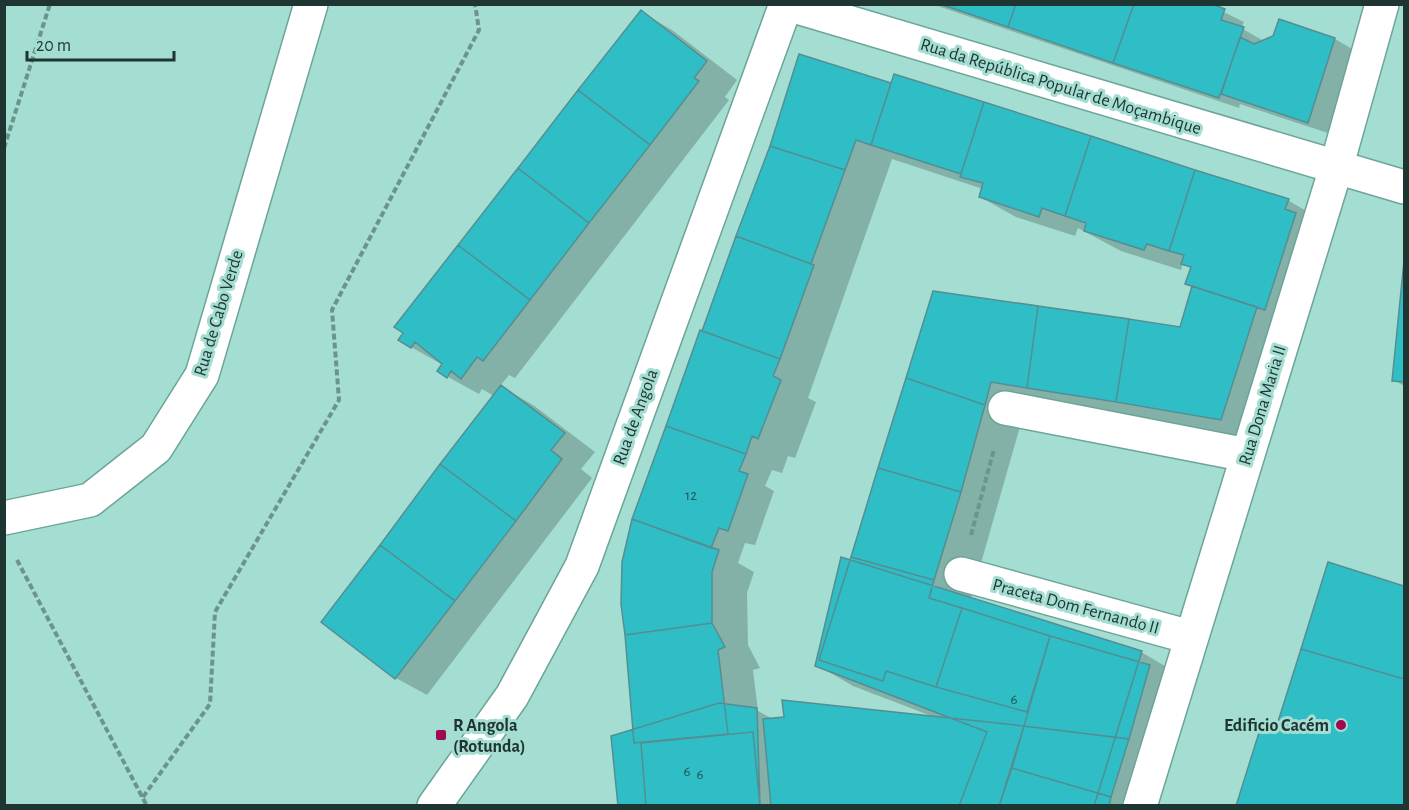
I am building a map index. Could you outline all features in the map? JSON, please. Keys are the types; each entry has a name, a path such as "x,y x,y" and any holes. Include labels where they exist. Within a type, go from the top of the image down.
{"street":[{"name":"Rua de Cabo Verde","path":"4,518 90,500 156,448 202,375 311,4"},
{"name":"Rua da República Popular de Moçambique","path":"787,4 1404,187"},
{"name":"Rua de Angola","path":"434,806 512,696 582,566 787,4"},
{"name":"Rua Dona Maria II","path":"1140,806 1190,637 1336,168 1382,4"},
{"path":"1005,408 1247,455"},
{"name":"Praceta Dom Fernando II","path":"961,574 1190,637"}],"path":[{"path":"4,148 50,4"},
{"path":"143,797 210,704 214,612 339,400 332,310 479,30 475,4"},
{"path":"961,574 1005,408"},
{"path":"13,552 147,806"}],"building":[{"path":"940,4 1016,4 1008,27"},
{"path":"1016,4 1134,4 1113,63 1008,27"},
{"path":"1134,4 1212,4 1225,9 1221,20 1244,27 1219,98 1113,63"},
{"path":"641,10 707,61 694,78 699,81 650,145 578,90"},
{"path":"1279,19 1335,38 1308,123 1221,94 1240,37 1254,44 1273,36"},
{"path":"799,54 891,83 871,145 856,140 845,170 770,146"},
{"path":"894,74 984,102 961,174 871,145"},
{"path":"578,90 650,145 589,223 518,168"},
{"path":"984,102 1091,136 1065,216 1042,208 1039,217 979,197 983,183 960,177"},
{"path":"1091,136 1195,170 1169,251 1147,244 1144,250 1084,231 1086,223 1065,216"},
{"path":"770,146 845,170 811,264 736,236"},
{"path":"518,168 589,223 530,300 458,245"},
{"path":"1195,170 1289,199 1285,209 1296,213 1265,310 1185,284 1191,267 1181,264 1184,255 1169,251"},
{"path":"736,236 814,265 780,359 702,331"},
{"path":"458,245 530,300 483,361 477,357 461,379 451,371 447,378 437,371 442,364 415,342 411,348 398,340 403,333 394,327"},
{"path":"1404,261 1404,382 1392,381"},
{"path":"1192,286 1257,307 1221,420 1116,402 1129,319 1180,327"},
{"path":"933,291 1038,306 1027,388 991,382 985,405 906,378"},
{"path":"1038,306 1129,319 1116,402 1027,388"},
{"path":"700,330 780,359 773,376 781,380 758,439 752,436 746,454 666,426"},
{"path":"906,378 985,405 961,492 878,468"},
{"path":"501,385 565,433 551,450 562,459 516,521 440,464"},
{"path":"666,426 746,454 739,471 748,474 728,531 719,528 711,548 632,519"},
{"path":"440,464 516,521 455,601 380,545"},
{"path":"878,468 961,492 934,580 851,557"},
{"path":"632,519 719,550 712,572 712,623 625,635 621,604 622,562"},
{"path":"380,545 455,601 395,679 321,622"},
{"path":"841,557 1142,651 1094,806 959,806 987,732 815,666"},
{"path":"851,557 934,580 929,598 962,608 936,687 886,671 883,681 819,660"},
{"path":"1328,562 1404,586 1404,679 1301,649"},
{"path":"962,608 1050,636 1027,712 936,687"},
{"path":"712,623 725,647 718,650 728,734 634,743 625,635"},
{"path":"1050,636 1150,665 1129,739 1024,726"},
{"name":"Edificio Cacém","path":"1301,649 1404,679 1404,806 1236,806 1262,723 1276,728"},
{"path":"782,700 1024,726 999,806 771,806 763,719 784,717"},
{"path":"719,703 757,708 760,806 618,806 611,736"},
{"path":"1024,726 1129,739 1111,797 1012,768"},
{"path":"753,732 760,806 646,806 641,743"},
{"path":"1012,768 1111,797 1109,806 999,806"}],"place":[{"name":"Edificio Cacém","path":"1341,725"},
{"name":"R Angola (Rotunda)","path":"441,735"}]}
